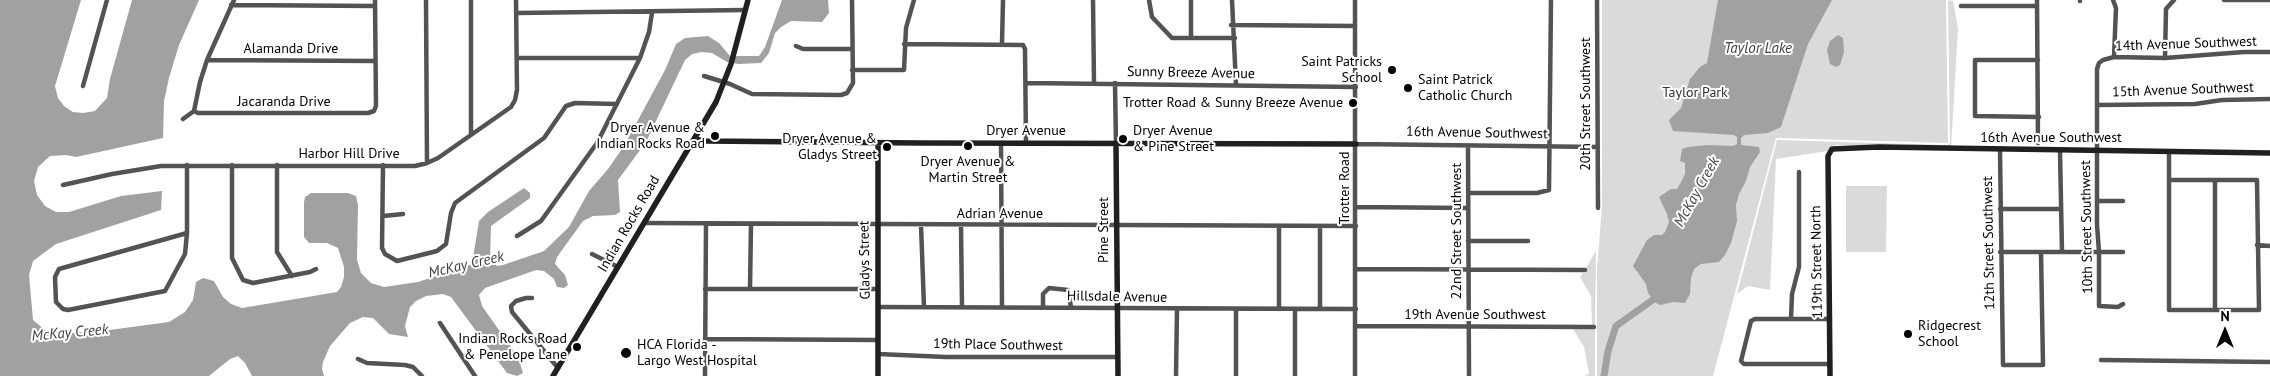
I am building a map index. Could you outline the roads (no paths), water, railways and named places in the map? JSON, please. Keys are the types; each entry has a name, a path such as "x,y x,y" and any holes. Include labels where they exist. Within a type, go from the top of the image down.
{"street":[{"path":"83,86 107,0"},
{"path":"183,119 194,111 207,60 234,0"},
{"path":"375,0 375,61"},
{"path":"426,0 427,163"},
{"path":"471,0 471,134"},
{"name":"Harbor Hill Drive","path":"63,185 134,169 187,165 415,166 427,163 438,158 511,107 517,90 516,0"},
{"name":"Indian Rocks Road","path":"553,376 695,139 725,83 748,0"},
{"path":"704,76 752,94 841,95 851,88 852,0"},
{"path":"852,70 904,70 906,28 914,0"},
{"path":"1002,44 1003,0"},
{"path":"1093,0 1094,83"},
{"path":"1149,0 1152,17 1162,30 1172,38 1235,38"},
{"path":"1190,0 1190,38"},
{"path":"1232,0 1236,85"},
{"name":"Trotter Road","path":"1355,0 1355,376"},
{"path":"1468,193 1537,193 1549,190 1551,0"},
{"name":"20th Street Southwest","path":"1597,0 1598,208"},
{"path":"2113,0 2116,8 2114,57"},
{"path":"2165,58 2166,9 2174,0"},
{"path":"2224,0 2270,0"},
{"path":"1961,6 2037,3 2038,143"},
{"path":"231,6 375,6"},
{"path":"516,13 745,10"},
{"path":"516,236 542,221 597,143 640,58 649,32 652,12"},
{"path":"1232,25 1355,26"},
{"path":"904,44 1023,45 1026,50 1026,144"},
{"path":"796,46 803,49 852,49"},
{"name":"14th Avenue Southwest","path":"2103,60 2114,57 2165,58 2270,52"},
{"path":"517,58 640,58"},
{"name":"Alamanda Drive","path":"207,60 375,61"},
{"path":"2038,60 1975,60 1975,116 2039,117"},
{"name":"10th Street Southwest","path":"2103,60 2097,69 2099,306 2118,307 2123,304"},
{"name":"Jacaranda Drive","path":"194,111 198,113 368,113 374,111 376,106 375,61"},
{"name":"Sunny Breeze Avenue","path":"1026,83 1356,87"},
{"name":"Pine Street","path":"1115,84 1118,376"},
{"name":"15th Avenue Southwest","path":"2097,104 2195,104 2222,100 2270,99"},
{"path":"382,165 382,248 389,259 397,261 441,250 446,244 450,213 455,203 544,138 566,106 575,103 617,104"},
{"name":"Dryer Avenue","path":"695,139 705,141 878,143 1356,144"},
{"name":"Gladys Street","path":"878,143 878,376"},
{"path":"1000,143 1002,307"},
{"name":"16th Avenue Southwest","path":"1356,144 1598,147"},
{"name":"22nd Street Southwest","path":"1468,146 1469,376"},
{"name":"16th Avenue Southwest","path":"1832,149 1880,147 2270,153"},
{"name":"119th Street North","path":"1830,376 1828,156 1832,149"},
{"name":"12th Street Southwest","path":"2000,150 2003,365 2043,365 2042,252"},
{"path":"2060,151 2062,252"},
{"path":"2169,152 2169,310 2259,310 2257,180 2170,180"},
{"path":"187,165 187,233 185,254 165,291 68,310 63,309 56,302 55,277 59,268 187,233"},
{"path":"232,165 232,258 243,280 248,282 292,276 316,269"},
{"path":"277,165 277,252 292,276"},
{"path":"1792,319 1792,294 1799,267 1799,172"},
{"path":"2214,309 2215,181"},
{"path":"2097,201 2123,201"},
{"path":"1356,207 1468,208"},
{"path":"2000,209 2060,209"},
{"path":"383,216 403,214"},
{"name":"Adrian Avenue","path":"645,223 1356,226"},
{"path":"705,376 706,224"},
{"path":"750,289 751,224"},
{"path":"921,225 924,307"},
{"path":"961,225 962,307"},
{"path":"1279,227 1279,309"},
{"path":"1320,227 1320,309"},
{"path":"1468,241 1528,241"},
{"path":"2257,246 2270,246"},
{"path":"2000,252 2123,252"},
{"path":"592,254 618,268"},
{"path":"1356,269 1585,270"},
{"path":"705,288 878,289"},
{"path":"1043,307 1043,294 1049,288 1068,290 1070,307"},
{"path":"532,298 516,301 511,306 512,312 558,368"},
{"name":"Hillsdale Avenue","path":"878,307 1356,309"},
{"path":"1176,376 1177,309"},
{"path":"1236,309 1236,376"},
{"path":"1295,310 1296,376"},
{"path":"1830,319 1755,319 1751,321 1741,361 1742,364 1830,364"},
{"path":"440,323 475,376"},
{"name":"19th Avenue Southwest","path":"1356,326 1594,327"},
{"path":"705,339 877,340"},
{"name":"19th Place Southwest","path":"878,354 946,357 1117,357"},
{"path":"358,358 367,363 413,367 422,376"},
{"path":"2101,360 2270,362"}],"water":[{"path":"0,0 81,0 55,86 58,98 64,106 73,112 83,113 95,111 107,98 110,79 132,0 199,0 179,45 169,78 164,101 163,138 76,157 66,155 50,156 38,167 34,181 37,195 45,206 56,212 69,212 121,196 162,191 161,210 56,244 33,261 29,275 33,320 45,330 69,333 102,331 169,322 185,312 193,300 196,282 203,278 214,281 223,297 231,304 242,308 337,292 341,287 344,277 344,267 338,248 327,243 309,243 304,237 304,202 305,197 311,193 348,193 356,196 358,205 357,260 361,273 371,283 384,287 418,282 472,264 479,221 488,212 524,188 530,193 530,198 491,226 490,259 497,266 544,251 569,227 589,191 624,146 665,70 676,44 685,38 708,36 719,43 730,56 759,56 765,47 782,0 828,0 829,13 822,22 791,21 781,27 775,33 769,53 761,63 738,64 727,62 712,53 692,54 685,60 646,142 618,180 620,212 615,215 593,216 583,221 557,257 555,264 565,275 568,285 564,288 557,287 554,279 544,271 536,270 485,288 479,295 482,306 518,357 523,373 517,376 507,373 451,297 443,294 426,296 416,301 410,307 405,326 408,337 389,334 373,318 363,317 350,323 330,346 323,362 324,376 252,376 245,363 238,356 230,359 209,376 0,376"},
{"name":"Taylor Lake","path":"1718,0 1832,0 1808,44 1781,127 1768,133 1744,135 1741,138 1741,145 1759,147 1760,152 1750,167 1746,181 1739,194 1736,205 1737,221 1731,243 1725,255 1719,262 1701,264 1694,269 1691,278 1690,294 1685,303 1673,302 1660,305 1648,293 1646,284 1633,266 1647,240 1654,235 1662,235 1669,222 1659,197 1671,189 1677,189 1685,174 1685,163 1680,161 1682,149 1708,145 1733,146 1737,144 1737,137 1734,135 1673,131 1669,120 1681,108 1690,79 1700,67 1707,63"},
{"path":"1838,35 1843,38 1844,52 1840,65 1836,67 1830,64 1827,50 1830,41"}],"waterway":[{"name":"McKay Creek","path":"1604,376 1608,351 1616,326 1654,299 1658,291"}],"place":[{"name":"Saint Patricks School","path":"1392,70"},
{"name":"Saint Patrick Catholic Church","path":"1408,88"},
{"name":"Trotter Road & Sunny Breeze Avenue","path":"1353,103"},
{"name":"Dryer Avenue & Indian Rocks Road","path":"715,136"},
{"name":"Dryer Avenue & Pine Street","path":"1123,139"},
{"name":"Dryer Avenue & Martin Street","path":"968,146"},
{"name":"Dryer Avenue & Gladys Street","path":"887,147"},
{"name":"Ridgecrest School","path":"1908,334"},
{"name":"Indian Rocks Road & Penelope Lane","path":"577,347"},
{"name":"HCA Florida - Largo West Hospital","path":"626,353"}],"park label":[{"name":"Taylor Park","path":"1695,93"}]}
